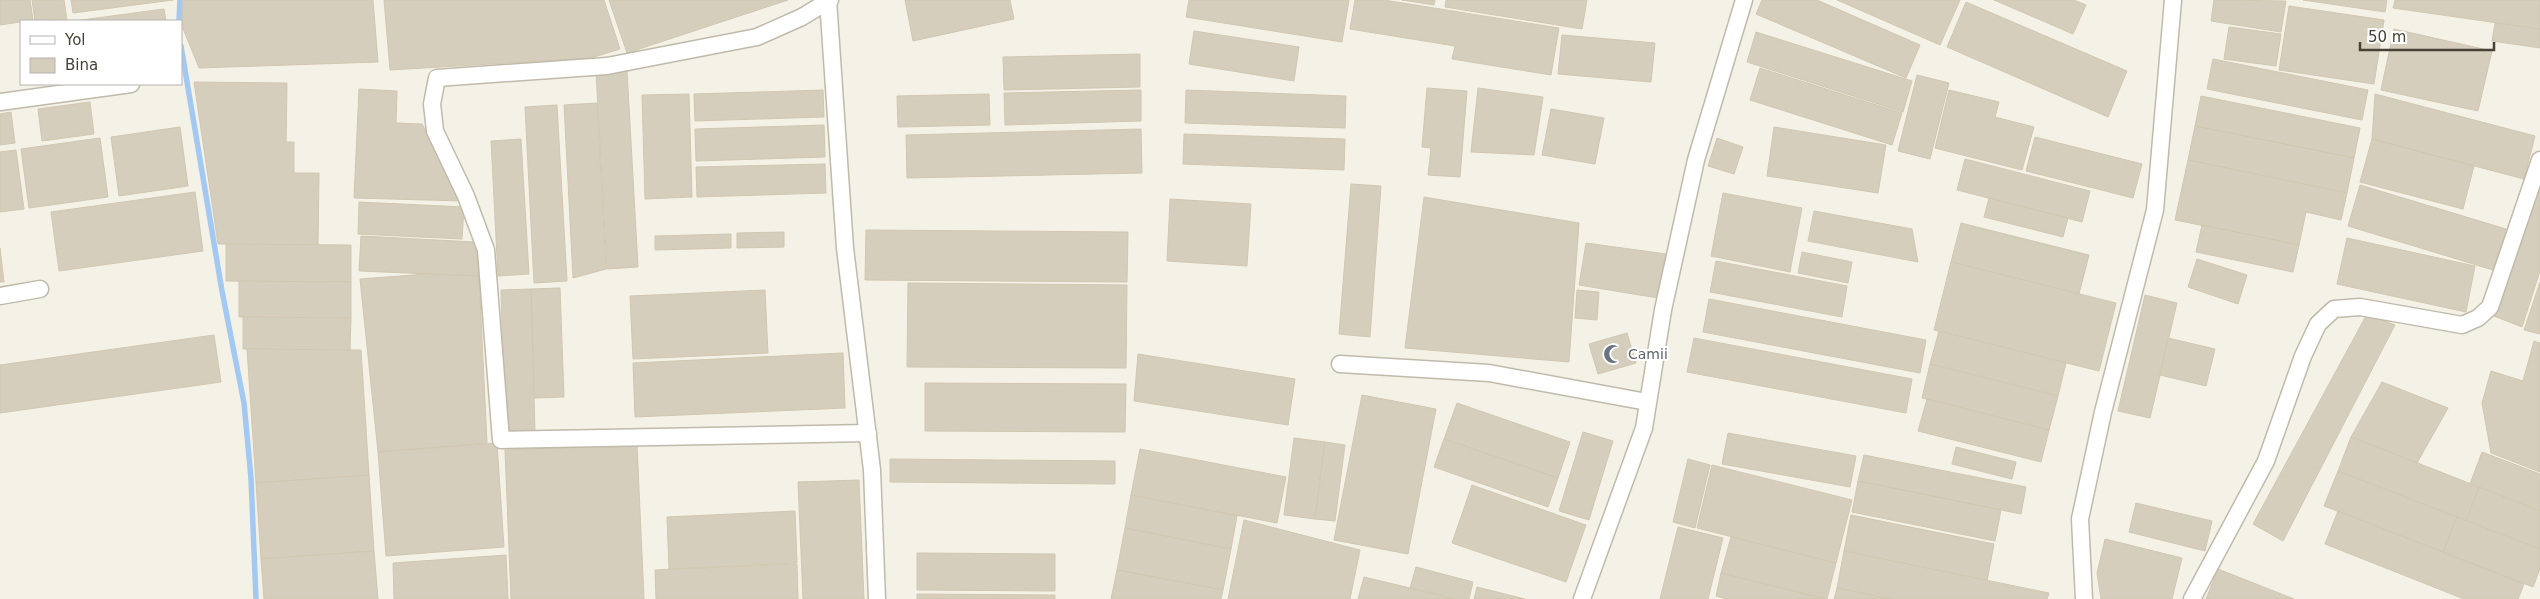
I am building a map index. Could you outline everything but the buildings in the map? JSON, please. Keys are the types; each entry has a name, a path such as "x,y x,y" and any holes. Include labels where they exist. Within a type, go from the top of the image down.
{"street":[{"path":"868,433 501,440 486,250 466,196 435,131 432,104 437,78 607,66 757,37 802,17 829,0 845,248 868,433 872,470 877,599"},
{"path":"1582,599 1644,428 1663,310 1696,160 1744,0"},
{"path":"2084,599 2080,519 2103,412 2155,210 2173,0"},
{"path":"0,102 123,85"},
{"path":"2192,599 2266,461 2303,356 2318,324 2334,309 2346,307 2360,307 2462,325 2478,318 2490,307 2540,160"},
{"path":"0,296 40,289"},
{"path":"1340,364 1489,373 1647,402"}],"waterway":[{"path":"179,20 180,0"},
{"path":"182,52 222,291 244,403 251,478 256,599"}],"place":[{"name":"Camii","path":"1613,354"}]}
